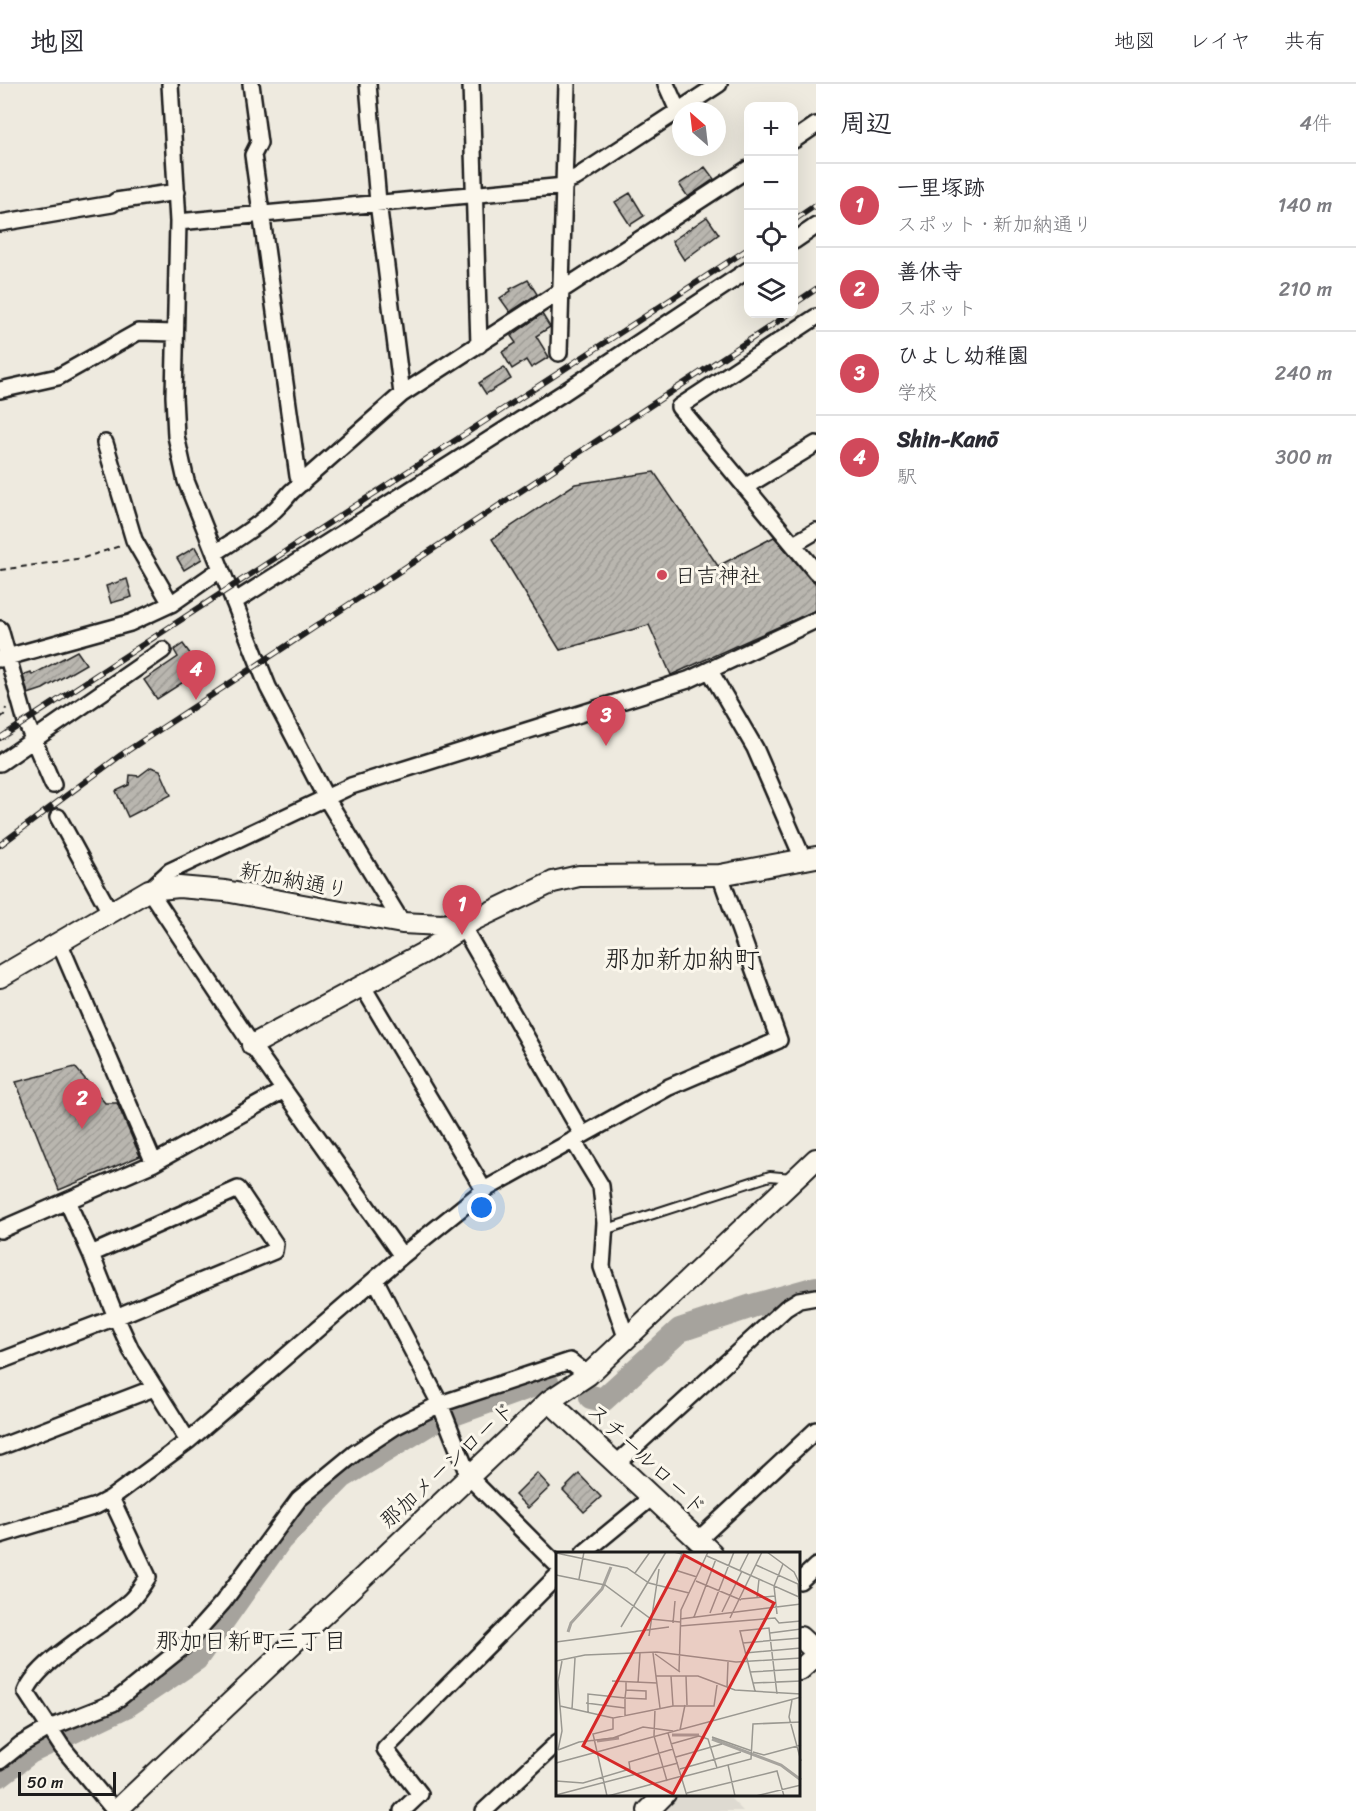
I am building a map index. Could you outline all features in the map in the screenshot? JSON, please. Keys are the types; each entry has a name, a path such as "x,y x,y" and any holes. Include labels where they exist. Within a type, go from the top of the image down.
{"street":[{"path":"170,84 178,222 175,333 176,436 186,481 268,687 326,798 402,923"},
{"path":"251,84 259,143 253,155 298,476 302,483"},
{"path":"368,84 378,202 402,394"},
{"path":"471,84 479,345"},
{"path":"559,353 566,184 567,84"},
{"path":"666,84 674,102"},
{"path":"692,102 719,84"},
{"path":"178,222 566,184 672,115"},
{"path":"798,137 816,124"},
{"path":"214,553 259,524 402,394 744,172"},
{"path":"0,224 112,204 116,201 177,192"},
{"path":"798,238 816,226"},
{"path":"234,602 563,393 744,273"},
{"path":"816,317 679,407 816,572"},
{"path":"0,390 58,377 138,332 175,333"},
{"path":"105,443 134,540 171,604"},
{"path":"745,487 816,444"},
{"path":"794,544 816,531"},
{"path":"4,658 130,623 171,604 221,569"},
{"path":"402,1256 252,1045 149,890 170,871 351,786 606,707 710,671 816,620"},
{"path":"0,629 4,658 35,740 38,755 53,785"},
{"path":"0,763 163,650"},
{"path":"252,1045 527,892 553,882 579,876 720,876 810,859 755,748 710,671"},
{"path":"58,817 110,912"},
{"path":"0,1535 96,1506 111,1498 188,1441 376,1281 402,1256 484,1190 669,1087 779,1040 720,876"},
{"name":"新加納通り","path":"59,942 149,890 179,887 225,891 402,923 469,925"},
{"path":"469,925 578,1137 600,1186 604,1230 602,1267 626,1337"},
{"path":"0,976 59,942 154,1163"},
{"path":"362,985 484,1190"},
{"path":"0,1230 154,1163 285,1090"},
{"name":"那加メーンロード","path":"115,1811 549,1401 588,1375 816,1159"},
{"path":"0,1361 116,1317 274,1251 275,1244 238,1189 91,1254"},
{"path":"67,1201 130,1350 188,1441"},
{"path":"376,1281 444,1415 469,1477 556,1564"},
{"path":"617,1463 786,1308 799,1300 816,1297"},
{"path":"0,1761 20,1745 113,1703 183,1647 223,1602 299,1499 355,1453 396,1426 444,1415 570,1361 588,1375"},
{"path":"0,1448 154,1388"},
{"name":"スチールロード","path":"549,1401 705,1546"},
{"path":"705,1546 816,1430"},
{"path":"585,1552 652,1497"},
{"path":"111,1498 148,1577 132,1599 56,1658 30,1682 26,1692 29,1700 62,1747 115,1811"},
{"path":"801,1580 816,1566"},
{"path":"402,1811 420,1794 385,1749 556,1577"},
{"path":"801,1638 816,1654 801,1669"},
{"path":"484,1811 556,1744"},
{"path":"648,1811 663,1796"}],"lane":[{"path":"604,1230 770,1176 795,1178"}],"path":[{"path":"0,570 84,558 134,540"}],"shaded area":[{"path":"676,1796 728,1796 743,1811 660,1811"}],"building":[{"path":"705,167 714,179 688,197 679,184"},
{"path":"630,193 644,216 630,225 615,202"},
{"path":"707,217 719,234 684,260 672,241"},
{"path":"528,280 537,294 510,312 500,298 511,291 510,289"},
{"path":"542,314 550,327 536,336 549,357 531,368 526,360 512,369 502,352 516,343 511,336"},
{"path":"504,367 511,379 486,394 479,383"},
{"name":"日吉神社","path":"654,472 718,566 774,537 816,584 816,610 671,675 649,625 560,650 492,539 575,484"},
{"path":"195,547 202,559 184,570 177,558"},
{"path":"127,579 132,597 111,603 106,586"},
{"path":"183,644 202,670 157,699 144,680 178,657 174,650"},
{"path":"77,651 86,664 43,689 28,694 23,675 31,672 32,675"},
{"path":"151,767 160,770 171,795 128,817 116,791 129,785 130,775 139,776"},
{"path":"75,1067 105,1103 117,1103 140,1156 59,1190 16,1082"},
{"path":"537,1473 550,1487 528,1508 515,1495"},
{"path":"579,1474 601,1497 584,1512 563,1490"}],"waterway":[{"path":"591,1397 603,1400 680,1330 816,1288"},
{"path":"0,1775 30,1752 126,1706 196,1659 280,1540 342,1477 432,1422 537,1384 548,1384"}],"railway":[{"path":"798,217 816,205"},
{"path":"0,738 744,252"},
{"path":"798,301 816,289"},
{"path":"0,845 121,755 783,318"}],"place":[{"name":"日吉神社","path":"662,575"},
{"name":"Shin-Kanō","path":"196,700"},
{"name":"ひよし幼稚園","path":"606,746"},
{"name":"一里塚跡","path":"462,935"},
{"name":"善休寺","path":"82,1129"}],"district":[{"name":"那加新加納町","path":"682,959"},
{"name":"那加日新町三丁目","path":"251,1641"}]}
